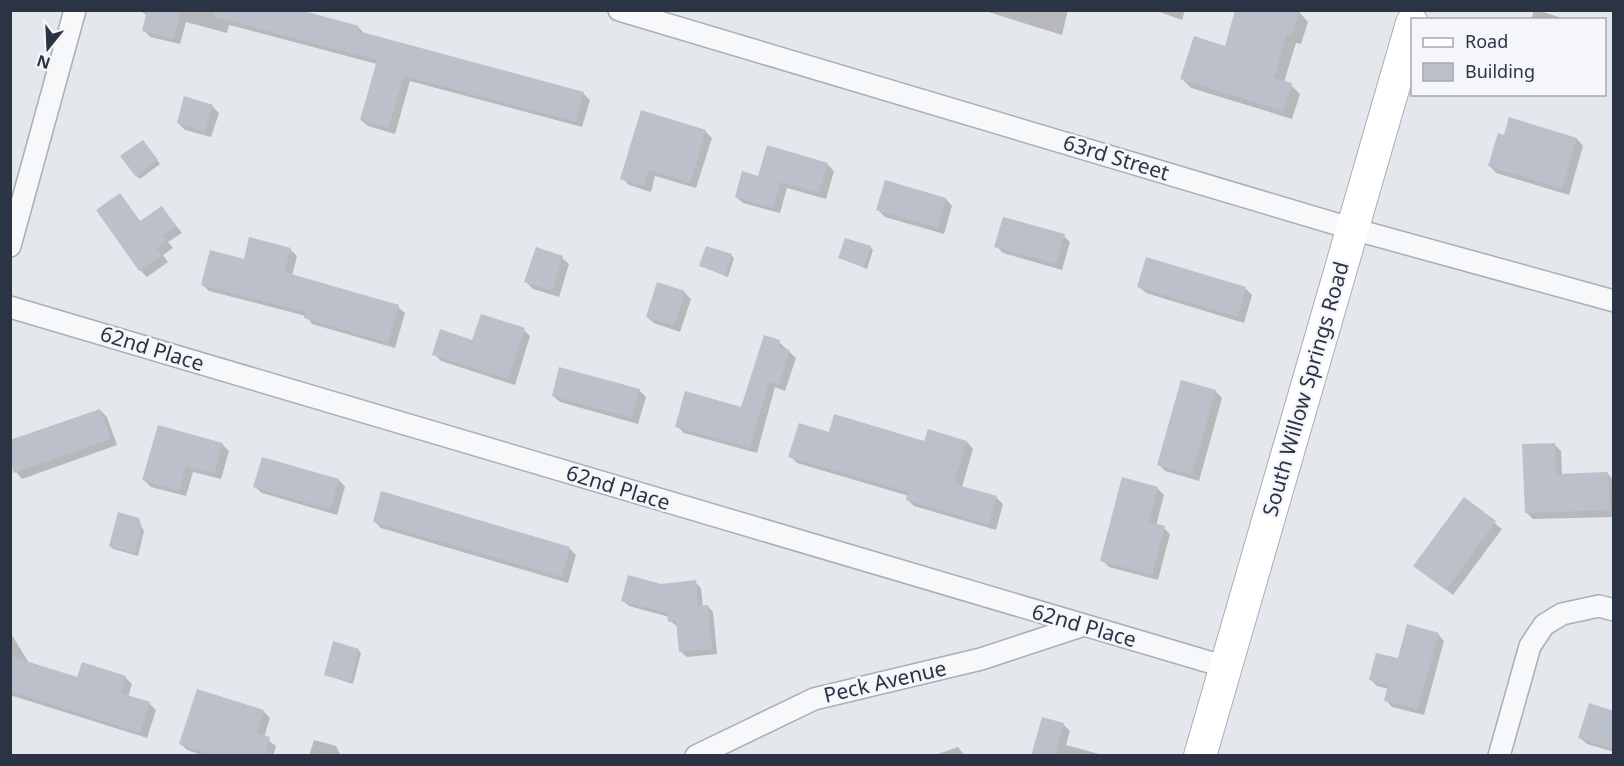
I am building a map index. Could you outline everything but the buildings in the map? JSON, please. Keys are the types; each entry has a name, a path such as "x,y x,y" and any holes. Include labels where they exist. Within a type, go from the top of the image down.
{"street":[{"path":"10,246 75,10"},
{"name":"63rd Street","path":"619,10 1353,229 1614,301"},
{"name":"South Willow Springs Road","path":"1200,756 1411,28"},
{"name":"62nd Place","path":"10,307 1081,626 1226,667"},
{"path":"1499,756 1530,646 1544,625 1562,614 1606,608"},
{"name":"Peck Avenue","path":"696,756 814,699 981,659 1081,626"}]}
